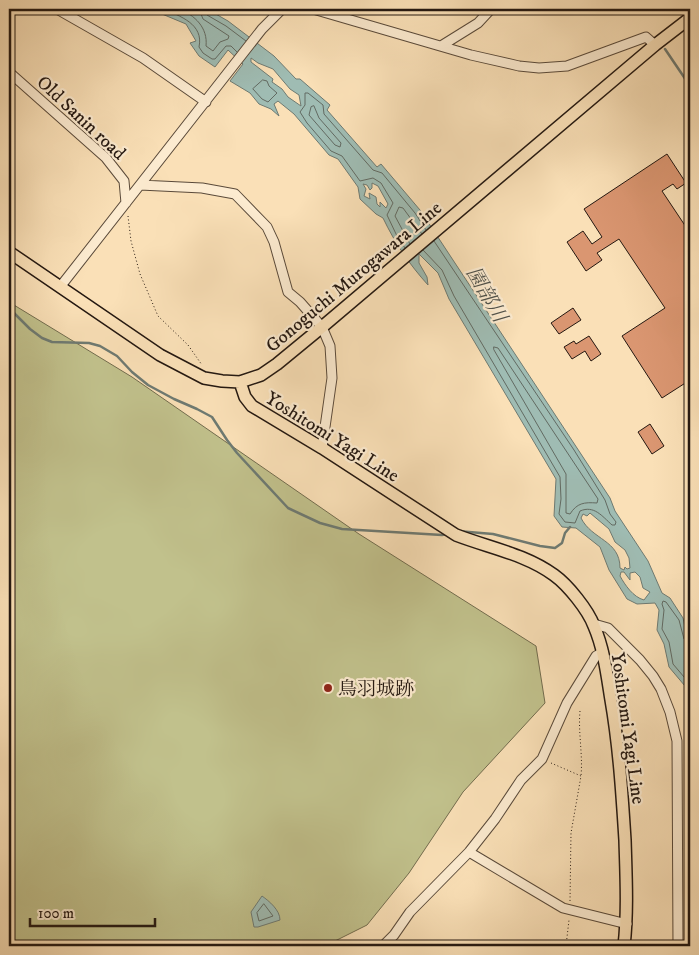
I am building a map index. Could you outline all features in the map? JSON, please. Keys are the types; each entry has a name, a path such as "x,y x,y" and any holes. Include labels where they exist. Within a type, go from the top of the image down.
{"main road":[{"name":"Gonoguchi Murogawara Line","path":"9,252 160,355 204,378 240,382 260,375 277,364 655,45 690,18"},
{"name":"Yoshitomi Yagi Line","path":"240,382 245,397 252,406 322,448 456,535 476,543 507,551 531,561 555,576 576,597 594,624 603,652 617,734 622,788 626,876 624,946"}],"street":[{"path":"57,9 143,58 208,99"},
{"path":"60,287 262,29 282,9"},
{"path":"313,9 505,64 539,68 567,66 646,37 655,45"},
{"path":"441,46 478,23 491,9"},
{"name":"Old Sanin road","path":"9,72 106,158 124,181 126,203"},
{"path":"140,185 202,188 235,194 267,227 274,242 288,292 322,327 330,346 332,378 322,448"},
{"path":"594,624 608,628 640,660 661,689 670,712 677,741 678,946"},
{"path":"383,946 394,935 410,912 468,852 496,819 522,780 542,759 567,703 596,656 603,652"},
{"path":"468,852 570,911 626,924"}],"path":[{"path":"126,203 131,241 140,274 158,316 188,345 202,365 204,378"},
{"path":"566,946 570,911 570,839 581,776 580,711"},
{"path":"542,759 581,776"}],"green space":[{"path":"9,302 132,377 359,534 536,646 545,703 463,792 409,873 367,925 325,946 9,946"}],"water":[{"path":"150,9 207,9 228,21 274,56 296,79 300,79 330,105 327,110 377,167 381,164 420,210 610,498 615,511 648,561 662,593 670,598 683,618 690,640 690,692 669,667 664,644 657,630 659,610 655,603 637,604 627,599 609,570 600,547 576,528 562,527 554,516 556,479 449,299 438,273 419,254 419,263 427,277 428,285 403,253 383,218 360,199 358,187 338,159 329,155 294,114 278,101 274,104 279,116 271,109 259,104 250,93 230,81 243,64 228,50 215,67 199,56 190,43 196,41 186,24","holes":["251,58 273,69 290,89 299,95 301,106 288,97 282,89 272,82 273,79 251,62","372,183 378,186 388,204 386,208 380,202 380,207 377,204 376,197 369,193 370,199 364,196 366,189 363,184 367,185 370,190","590,513 609,529 615,542 625,550 629,558 630,568 627,569 625,567 624,570 620,568 619,559 615,551 592,531 581,518 583,514 587,516","621,572 624,572 630,580 630,573 635,572 640,577 643,588 650,592 644,600 636,596 620,576"]},
{"path":"262,896 276,909 280,920 254,927 251,912"}],"building":[{"path":"667,154 686,183 677,189 673,184 662,191 690,233 690,380 662,398 622,336 665,308 619,239 597,253 602,260 586,271 567,242 583,231 592,244 602,237 584,209"},
{"path":"573,308 581,320 559,334 551,323"},
{"path":"589,336 601,354 591,361 585,351 572,359 564,347 574,341 576,344"},
{"path":"650,424 664,446 652,454 638,432"}],"waterway":[{"path":"665,49 690,86"},
{"path":"9,308 42,338 52,342 89,343 100,346 117,356 148,385 212,417 237,453 288,508 320,523 342,529 447,534"},
{"path":"457,531 493,534 555,548 562,543 565,533 570,527"}],"place":[{"name":"鳥羽城跡","path":"328,688"}],"water label":[{"name":"園部川","path":"487,294"}]}
